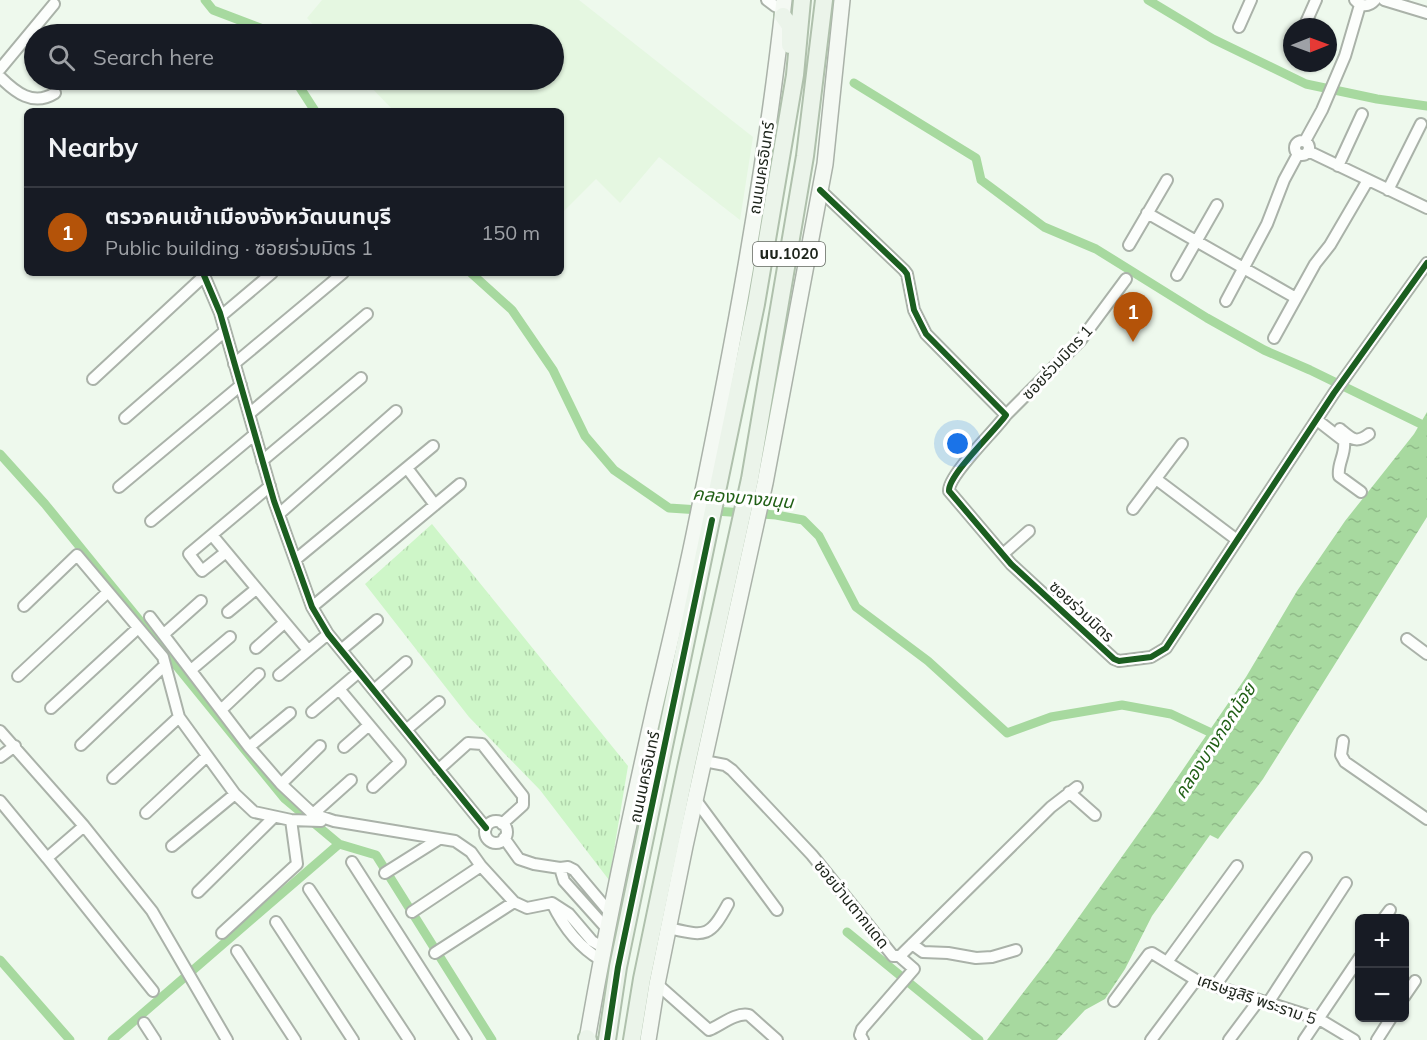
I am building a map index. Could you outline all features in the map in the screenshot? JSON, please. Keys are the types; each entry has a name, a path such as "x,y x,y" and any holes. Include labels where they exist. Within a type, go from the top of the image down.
{"main road":[{"name":"ถนนนครอินทร์","path":"708,501 756,304 795,75 802,0"},
{"name":"นบ.1020","path":"648,1040 668,927 704,761 749,520 825,164 842,0"},
{"name":"นบ.1020","path":"753,501 800,190 825,2"},
{"path":"783,8 790,26 791,67 795,75"},
{"name":"ถนนนครอินทร์","path":"607,1040 618,968 705,519 783,8"},
{"name":"ถนนนครอินทร์","path":"588,1039 603,954 649,733 705,519"},
{"name":"นบ.1020","path":"632,1040 642,979 686,768 749,520"}],"street":[{"path":"767,0 783,8"},
{"path":"1239,27 1251,0"},
{"path":"1308,18 1316,0"},
{"path":"1226,301 1267,224 1284,180 1304,149 1339,72 1345,56 1357,2 1370,5 1375,0"},
{"path":"1384,0 1415,5 1427,13"},
{"path":"37,24 54,4"},
{"path":"0,69 24,40"},
{"path":"0,77 12,89 30,99 44,99 55,93"},
{"path":"1338,166 1362,114"},
{"path":"1389,190 1421,124"},
{"path":"1304,149 1427,208"},
{"path":"1130,245 1167,180"},
{"path":"1274,338 1368,180"},
{"path":"820,190 904,270 907,274 914,310 926,334 1006,415"},
{"path":"1177,275 1217,205"},
{"path":"1147,213 1296,298"},
{"name":"ซอยร่วมมิตร","path":"1006,415 952,478 949,486 952,494 1011,564 1114,659 1119,661 1151,657 1166,648 1334,393 1427,263"},
{"path":"93,380 202,276"},
{"path":"203,276 221,316 262,461 312,607 328,634 486,828 489,841 499,842 504,838 506,829 502,824 493,822 486,828"},
{"path":"221,316 268,276"},
{"path":"234,364 339,276"},
{"name":"ซอยร่วมมิตร 1","path":"1006,415 1080,341 1126,279"},
{"path":"249,414 368,314"},
{"path":"125,418 225,331"},
{"path":"262,461 361,378"},
{"path":"119,487 241,385"},
{"path":"279,514 396,411"},
{"path":"1320,417 1356,440 1362,440 1369,434"},
{"path":"1320,417 1346,445 1338,468 1339,476 1361,492"},
{"path":"151,521 255,434"},
{"path":"1133,509 1182,444"},
{"path":"295,560 433,446"},
{"path":"406,468 435,505"},
{"path":"1156,479 1237,540"},
{"path":"312,607 460,484"},
{"path":"226,552 202,571 189,554 270,486"},
{"path":"1003,554 1029,531"},
{"path":"212,535 308,650"},
{"path":"24,606 77,555 163,657 179,717 235,794 254,812 291,820 334,821 455,841 471,852 514,902 527,908 552,903 562,923 589,953 603,954"},
{"path":"228,612 256,589"},
{"path":"18,676 108,592"},
{"path":"164,634 201,601"},
{"path":"150,616 249,747 281,784 313,814 334,821"},
{"path":"341,650 377,620"},
{"path":"256,648 284,623"},
{"path":"51,708 138,628"},
{"path":"279,675 328,634"},
{"path":"191,670 230,637"},
{"path":"1407,639 1427,654"},
{"path":"374,690 406,662"},
{"path":"81,745 165,665"},
{"path":"312,712 359,672"},
{"path":"221,710 259,674"},
{"path":"339,690 400,762 373,787"},
{"path":"406,730 439,702"},
{"path":"249,747 290,713"},
{"path":"113,778 179,717"},
{"path":"344,747 369,725"},
{"path":"0,731 84,826 152,911 227,1040"},
{"path":"1343,741 1341,755 1345,762 1427,819"},
{"path":"438,770 468,743 482,744 523,796 523,805 502,824"},
{"path":"0,757 15,746"},
{"path":"281,784 320,746"},
{"path":"146,813 207,756"},
{"name":"ซอยบ้านตากแดด","path":"704,761 725,765 732,770 812,855 893,956 899,956 912,944 1051,807 1073,789 1095,815"},
{"path":"313,814 351,780"},
{"path":"172,846 235,794"},
{"path":"695,799 777,910"},
{"path":"0,801 153,991"},
{"path":"198,892 274,817"},
{"path":"222,933 297,864 291,820"},
{"path":"47,858 84,826"},
{"path":"504,838 519,859 534,864 568,867 574,870 611,914"},
{"path":"385,873 439,839"},
{"path":"1215,986 1306,858"},
{"path":"352,862 466,1040"},
{"path":"412,912 481,866"},
{"path":"1114,1001 1149,954 1152,953 1167,962 1237,866"},
{"path":"560,868 564,881 608,930"},
{"path":"1230,1040 1264,1001 1346,883"},
{"path":"309,889 409,1040"},
{"path":"435,953 514,902"},
{"path":"668,927 693,934 705,934 712,928 728,904"},
{"path":"276,922 353,1040"},
{"path":"912,944 923,952 948,952 976,958 992,957 1016,950"},
{"path":"237,951 295,1040"},
{"path":"863,1040 860,1035 862,1029 914,969 899,956"},
{"name":"เศรษฐสิริ พระราม 5","path":"1167,962 1196,980 1319,1019 1354,1040"},
{"path":"1304,1040 1355,963"},
{"path":"1152,1040 1196,980"},
{"path":"1409,990 1415,981"},
{"path":"657,984 709,1030 739,1015 746,1014 777,1040"},
{"path":"1377,1040 1388,1022"},
{"path":"144,1023 155,1040"}],"shaded area":[{"path":"322,0 579,0 753,137 740,220 659,157 620,203 596,179 564,211 564,108 391,108 374,90 564,90 564,24 313,24 307,18"}],"green space":[{"path":"432,524 628,766 609,880 540,790 469,717 365,584"}],"water":[{"name":"คลองบางกอกน้อย","path":"1427,412 1427,517 1263,779 1218,839 1210,835 1152,916 1125,969 1105,999 1085,1010 1057,1040 987,1040 1049,959 1158,806 1246,677 1297,591 1345,521 1414,434"}],"waterway":[{"name":"คลองบางขนุน","path":"205,0 213,10 250,24"},
{"path":"1148,0 1213,39 1306,84 1377,99 1427,106"},
{"path":"854,83 976,158 981,180 1044,227 1096,249 1207,318 1264,350 1427,427"},
{"name":"คลองบางขนุน","path":"301,90 313,108"},
{"name":"คลองบางขนุน","path":"474,276 512,310 553,370 585,436 614,470 669,508 776,515 803,520 819,536 856,607 928,661 1007,733 1051,717 1122,705 1171,714 1220,737"},
{"path":"0,454 45,504 284,798 339,844 376,855 492,1040"},
{"path":"112,1040 339,844"},
{"path":"847,932 979,1040"},
{"path":"0,960 70,1040"}],"cycle path":[{"path":"820,190 904,270 907,274 914,310 926,334 1006,415 964,464 949,491 1011,564 1114,659 1119,661 1151,657 1166,648 1334,393 1427,263"},
{"path":"204,276 220,313 274,501 312,607 328,634 486,828"},
{"path":"607,1040 618,967 712,520"}],"place":[{"name":"ตรวจคนเข้าเมืองจังหวัดนนทบุรี","path":"1133,342"}]}
